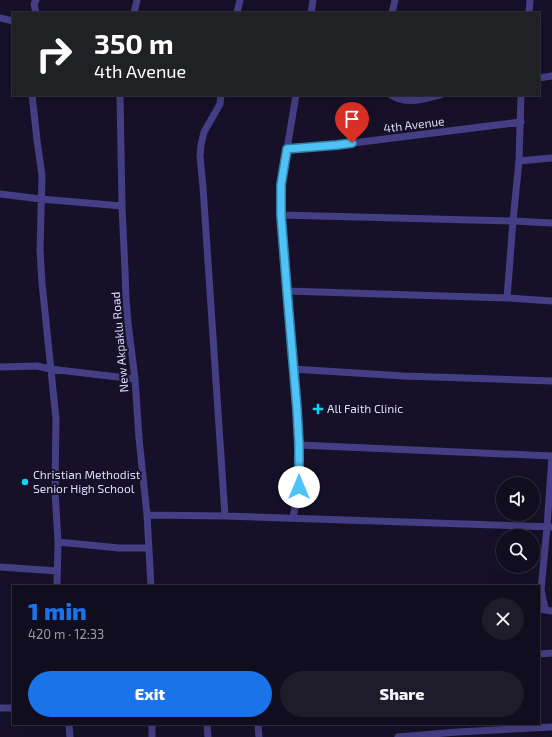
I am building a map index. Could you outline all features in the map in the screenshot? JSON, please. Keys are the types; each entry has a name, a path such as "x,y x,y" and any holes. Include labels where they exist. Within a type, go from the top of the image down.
{"street":[{"path":"36,0 34,4 36,12"},
{"path":"134,12 137,0"},
{"path":"237,12 240,0"},
{"path":"311,12 313,0"},
{"path":"392,12 395,0"},
{"path":"528,12 530,0"},
{"path":"0,18 12,21"},
{"path":"540,78 552,76"},
{"path":"32,96 42,176 40,250 42,283 56,418 55,491 58,542 57,585"},
{"name":"New Akpaklu Road","path":"120,96 122,206 128,323 135,379 139,438 147,515 151,585"},
{"path":"221,96 220,104 204,132 200,156 225,516"},
{"path":"293,518 298,502 299,445 281,215 281,185 296,96"},
{"path":"392,96 398,100 418,101 436,96"},
{"path":"507,298 512,221 519,161 521,96"},
{"name":"4th Avenue","path":"287,149 337,145 521,122"},
{"path":"519,161 552,158"},
{"path":"0,194 122,206"},
{"path":"281,215 552,223"},
{"path":"287,291 507,298 552,301"},
{"path":"0,367 37,366 50,369 135,379"},
{"path":"293,369 403,376 552,381"},
{"path":"299,445 552,456 549,527 541,590 545,610"},
{"path":"147,515 293,518 549,527"},
{"path":"58,542 119,548 149,548"},
{"path":"0,567 57,571"},
{"path":"540,654 552,653"},
{"path":"0,708 12,708"},
{"path":"69,725 70,737"},
{"path":"152,725 152,737"},
{"path":"207,725 208,737"},
{"path":"258,725 258,737"},
{"path":"398,737 552,727"}],"place":[{"name":"All Faith Clinic","path":"318,409"},
{"name":"Christian Methodist Senior High School","path":"25,482"}],"route":[{"path":"299,487 297,409 281,215 281,185 287,149 352,143"}]}
